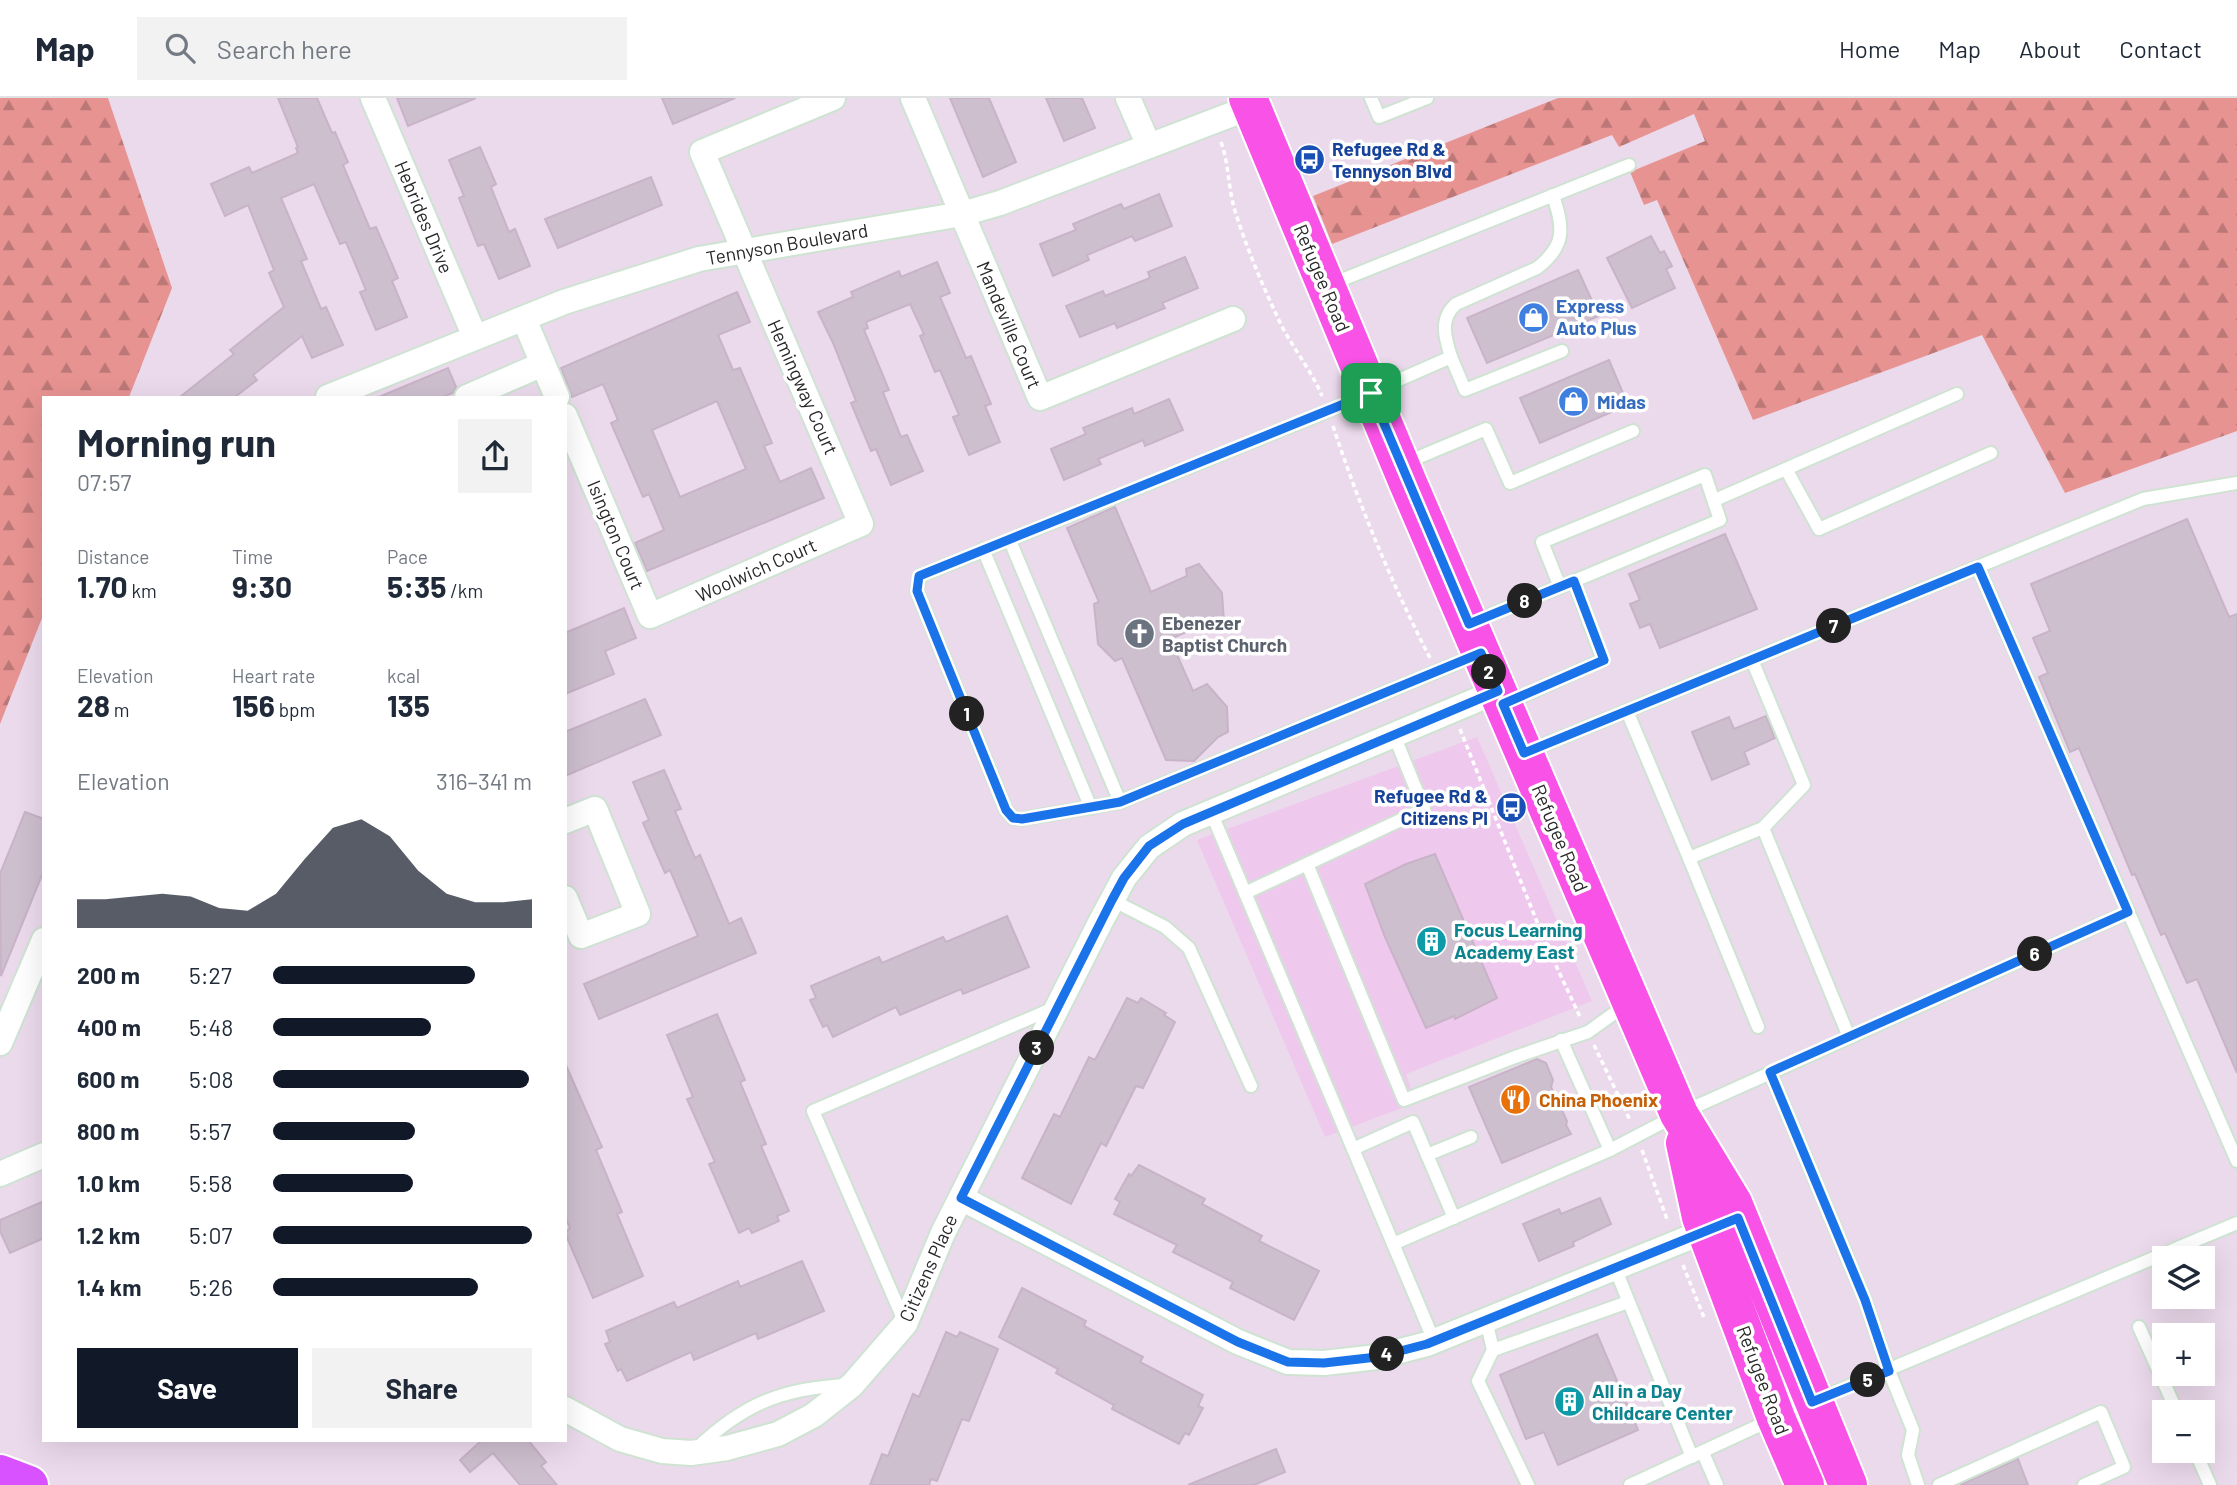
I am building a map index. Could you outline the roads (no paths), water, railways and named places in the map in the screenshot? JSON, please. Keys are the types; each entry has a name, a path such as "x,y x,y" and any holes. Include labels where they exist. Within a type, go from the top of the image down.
{"highway":[{"path":"0,1474 29,1485"}],"main road":[{"name":"Refugee Road","path":"1250,102 1500,698 1679,1114 1733,1203 1705,1225"},
{"name":"Refugee Road","path":"1705,1225 1812,1402 1848,1485"},
{"name":"Refugee Road","path":"1705,1225 1776,1418 1805,1485"}],"street":[{"name":"Hebrides Drive","path":"373,98 475,337"},
{"name":"Hemingway Court","path":"832,98 702,152 861,524"},
{"path":"913,98 962,214"},
{"path":"1128,98 1149,146"},
{"name":"Tennyson Boulevard","path":"330,396 564,302 699,259 962,214 1000,204 1149,146 1250,102"},
{"name":"Mandeville Court","path":"962,214 1040,398 1233,320"},
{"path":"524,318 557,396"},
{"path":"469,396 543,364"},
{"name":"Isington Court","path":"567,421 650,616"},
{"name":"Woolwich Court","path":"650,616 861,524"},
{"name":"Citizens Place","path":"567,1410 620,1438 662,1451 691,1453 727,1448 778,1434 814,1415 852,1385 905,1324 943,1233 1057,1007 1124,878 1149,846 1183,824 1394,735 1500,698"},
{"path":"567,820 595,809 638,914 581,936 567,903"},
{"path":"0,1043 42,945"},
{"path":"0,1174 42,1156"},
{"name":"Citizens Place","path":"961,1198 1238,1342 1288,1362 1324,1363 1377,1357 1434,1341 1615,1268 1705,1225"}],"lane":[{"path":"1371,98 1379,117 1427,98"},
{"path":"1326,286 1629,165"},
{"path":"1553,195 1562,223 1561,234 1545,262 1456,304 1445,320 1444,335 1465,390 1562,351"},
{"path":"1451,357 1371,393 919,576 917,591 1006,810 1013,818 1022,819 1120,802 1475,638 1560,587 1720,520 1705,475 1542,542 1560,587"},
{"path":"1715,500 1957,394"},
{"path":"1401,464 1486,429 1510,483 1633,431"},
{"path":"1786,469 1819,529 1991,453"},
{"path":"1524,753 2143,499 2237,483"},
{"path":"1010,541 1120,802"},
{"path":"983,550 1091,808"},
{"path":"1978,567 2237,1161"},
{"path":"1500,698 1604,660 1574,581"},
{"path":"1689,858 1763,828 1804,785 1752,660"},
{"path":"1627,711 1758,1027"},
{"path":"1245,892 1424,809 1394,735"},
{"path":"1211,813 1434,1341"},
{"path":"1763,828 1849,1037"},
{"path":"1307,864 1454,1218"},
{"path":"1112,900 1165,927 1189,948 1251,1086"},
{"path":"1393,1244 1610,1150 1679,1114 1770,1072 2128,912"},
{"path":"1404,1100 1588,1032 1631,1002"},
{"path":"905,1324 813,1111 1057,1007"},
{"path":"1561,1040 1610,1150"},
{"path":"1770,1072 1865,1300 1913,1430 1908,1455 1918,1485"},
{"path":"1353,1149 1413,1122"},
{"path":"1427,1155 1471,1137"},
{"path":"1812,1402 2237,1223"},
{"path":"1615,1268 1697,1455 1717,1485"},
{"path":"1493,1350 1628,1302"},
{"path":"1486,1320 1493,1350 1478,1381 1528,1485"},
{"path":"2139,1327 2172,1400"},
{"path":"691,1453 717,1429 759,1403 812,1387 852,1385"},
{"path":"1939,1485 2101,1412 2124,1467 2084,1485"},
{"path":"1630,1485 1776,1418"},
{"path":"2200,1463 2210,1485"}],"place":[{"name":"Refugee Rd & Tennyson Blvd","path":"1309,160"},
{"name":"Express Auto Plus","path":"1533,317"},
{"name":"Midas","path":"1574,402"},
{"name":"Ebenezer Baptist Church","path":"1139,634"},
{"name":"Refugee Rd & Citizens Pl","path":"1511,807"},
{"name":"Focus Learning Academy East","path":"1431,941"},
{"name":"China Phoenix","path":"1516,1100"},
{"name":"All in a Day Childcare Center","path":"1569,1402"}]}
